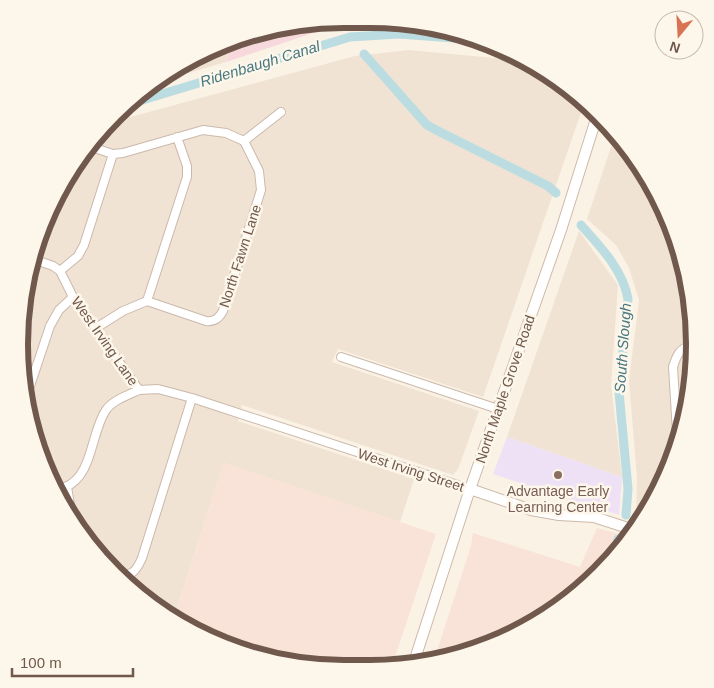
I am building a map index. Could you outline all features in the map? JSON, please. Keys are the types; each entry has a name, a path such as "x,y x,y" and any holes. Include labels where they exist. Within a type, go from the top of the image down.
{"main road":[{"name":"North Maple Grove Road","path":"416,657 470,490 595,121"},
{"name":"West Irving Street","path":"470,490 531,510 559,515 594,517 628,528"}],"street":[{"path":"95,148 113,154 123,153 203,130 226,133 244,141 281,112"},
{"path":"96,328 124,311 147,301 187,177 187,166 178,137"},
{"name":"North Fawn Lane","path":"147,301 206,321 211,322 220,316 262,190 259,171 244,141"},
{"path":"38,261 53,266 60,271 78,256 84,245 113,154"},
{"name":"West Irving Lane","path":"60,271 73,297 139,390 158,388 192,398"},
{"path":"30,386 50,326 59,310 73,297"},
{"path":"676,424 673,367 677,355 686,348"},
{"path":"341,357 498,409"},
{"path":"62,488 67,487 76,479 84,468 106,409 114,402 139,390"},
{"path":"127,575 132,574 140,564 192,398"},
{"name":"West Irving Street","path":"192,398 470,490"},
{"path":"67,487 70,503"}],"shaded area":[{"path":"332,28 313,33 226,62 230,49 242,44 303,30"},
{"path":"230,49 226,62 174,77 204,60"},
{"path":"409,50 508,59 546,81 582,109 483,397 338,349 332,362 479,411 458,469 453,475 242,405 238,421 414,479 400,522 224,463 175,612 135,582 93,537 60,484 44,446 30,385 28,323 34,282 44,242 60,204 81,168 106,135 121,119 355,56"},
{"path":"613,141 644,186 670,242 680,282 686,323 686,365 676,426 654,484 636,515 637,478 629,381 639,300 629,268 616,245 587,219"},
{"path":"579,231 618,285 611,385 622,477 507,437"},
{"name":"Advantage Early Learning Center","path":"507,437 622,477 619,515 493,474"},
{"path":"224,463 436,534 394,660 323,660 262,650 204,628 175,612"},
{"path":"597,528 620,534 618,540 594,568 546,607 510,628 472,644 436,653 471,546 473,533 580,567"}],"waterway":[{"name":"Ridenbaugh Canal","path":"142,100 350,37 399,34 451,38"},
{"name":"South Slough","path":"364,54 427,125 548,186 556,193"},
{"name":"South Slough","path":"581,225 616,268 628,299 619,392 628,489 626,515"}],"place":[{"name":"Advantage Early Learning Center","path":"558,475"}]}
